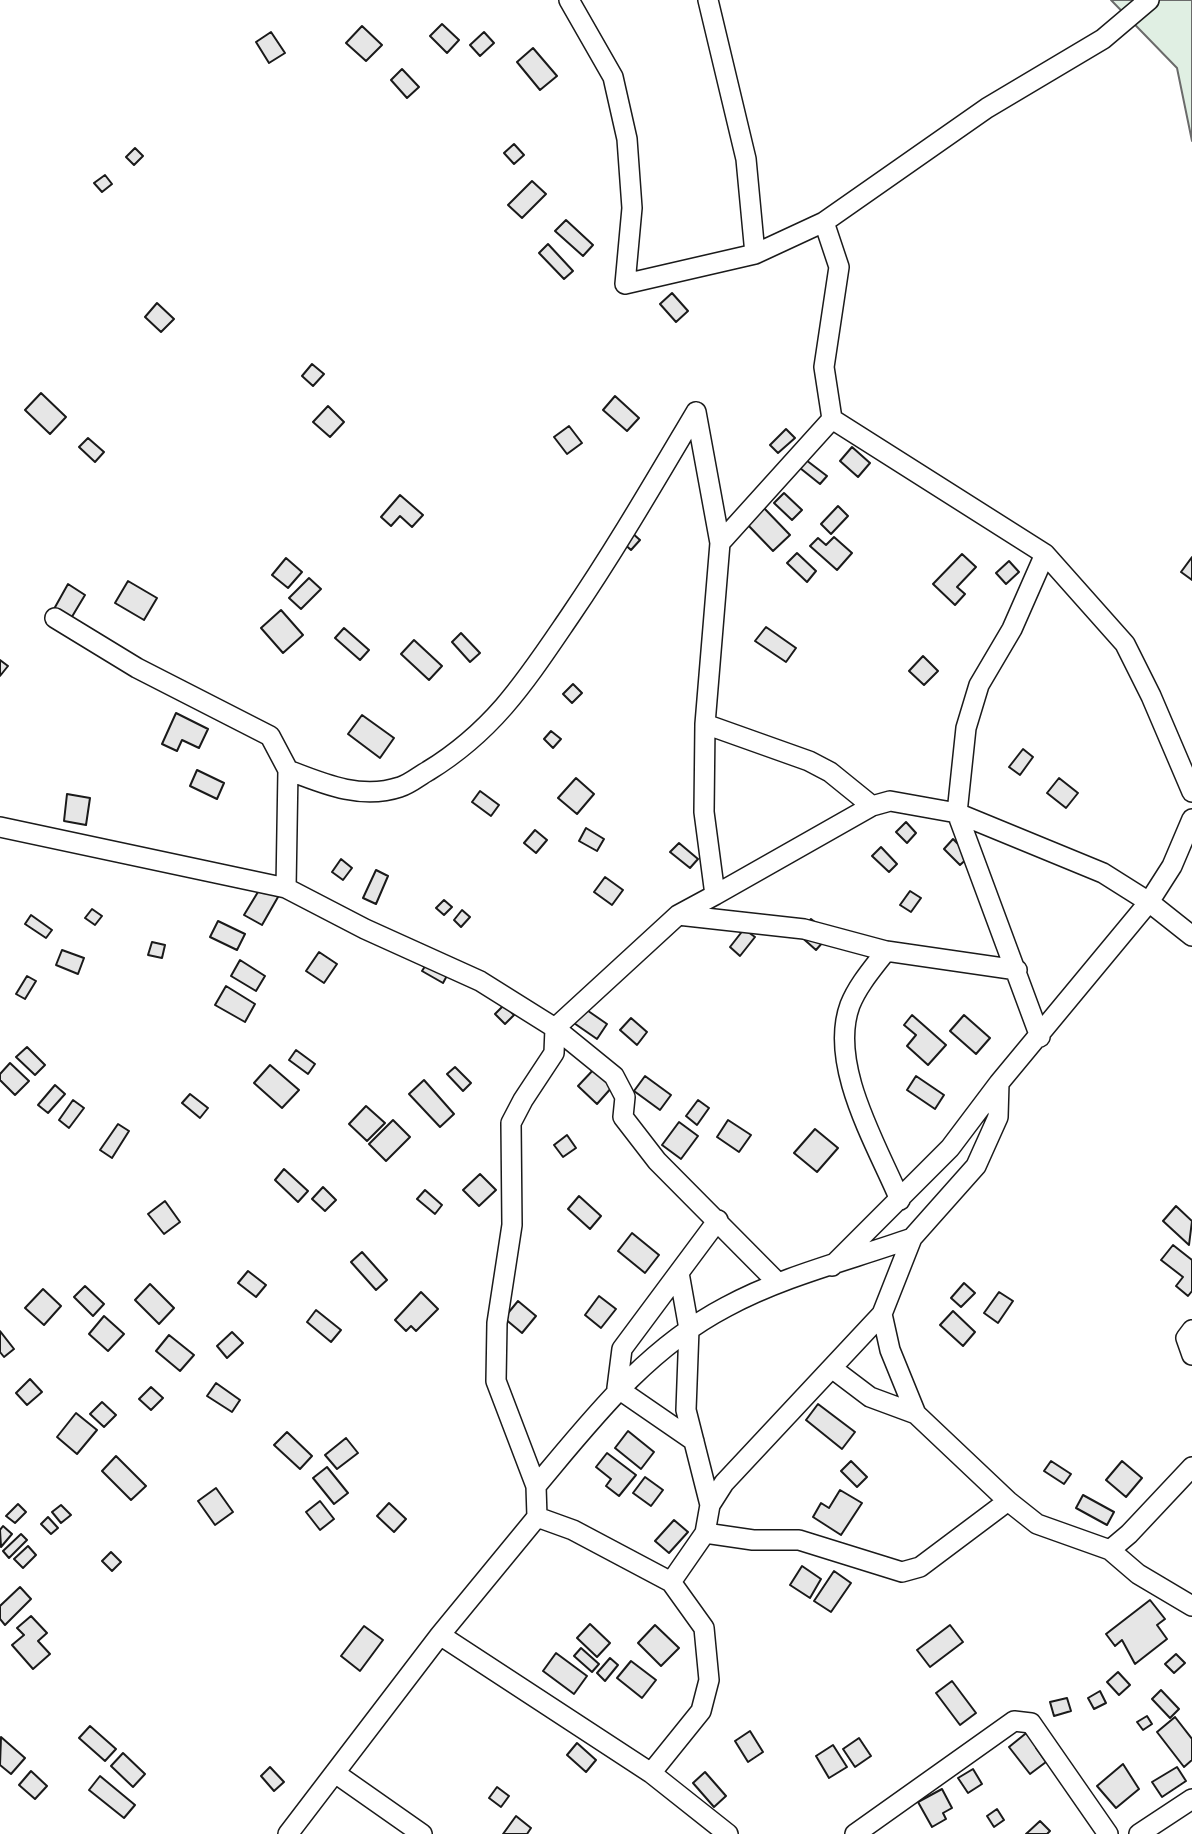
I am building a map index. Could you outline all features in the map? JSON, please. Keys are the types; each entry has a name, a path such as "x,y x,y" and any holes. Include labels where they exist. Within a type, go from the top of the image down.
{"street":[{"path":"569,0 612,77 627,139 632,208 625,284 755,254 824,222 987,108 1103,39 1149,0"},
{"path":"708,0 746,159 755,254"},
{"path":"824,222 839,267 824,367 832,419 1045,554 1125,644 1151,696 1192,792"},
{"path":"288,770 335,788 371,792 402,786 477,735 516,696 531,675 620,542 696,412 720,542 705,724 704,812 715,895"},
{"path":"720,542 832,419"},
{"path":"1040,1037 957,813 966,728 979,685 1012,629 1045,554"},
{"path":"55,618 137,668 270,736 288,770 286,888"},
{"path":"705,724 809,761 848,785 872,806"},
{"path":"288,1834 440,1635 537,1517 536,1486 496,1381 497,1323 512,1226 511,1123 554,1053 555,1028 678,915 872,806 890,801 957,813 1103,873 1149,902 1192,936"},
{"path":"832,1266 950,1147 999,1083 1040,1037 1149,902 1172,866 1192,819"},
{"path":"0,828 286,888 365,929 480,981 555,1028 614,1076 625,1097 623,1117 657,1161 778,1283"},
{"path":"678,915 804,929 886,951 1017,970"},
{"path":"886,951 850,1005 843,1056 900,1200"},
{"path":"671,1582 705,1533 710,1505 724,1483 882,1314 912,1238 976,1166 998,1117 999,1083"},
{"path":"617,1388 622,1349 718,1220"},
{"path":"536,1486 617,1388 689,1329 726,1306 778,1283 912,1238"},
{"path":"679,1273 689,1329 686,1410 710,1505"},
{"path":"882,1314 890,1349 916,1414"},
{"path":"1192,1330 1186,1338 1192,1354"},
{"path":"833,1369 870,1397 916,1414 1008,1501 1037,1524 1110,1550 1138,1574 1192,1606"},
{"path":"617,1388 694,1441"},
{"path":"1110,1550 1129,1534 1192,1467"},
{"path":"705,1533 753,1540 799,1539 902,1572 920,1567 1008,1501"},
{"path":"537,1517 573,1530 671,1582 704,1629 709,1680 701,1711 652,1773"},
{"path":"440,1635 652,1773 728,1834"},
{"path":"855,1834 1014,1721 1031,1724 1108,1834"},
{"path":"335,1773 422,1834"},
{"path":"1139,1834 1192,1799"}],"green space":[{"path":"1111,0 1192,0 1192,141 1177,68"}],"building":[{"path":"442,24 459,40 447,53 430,36"},
{"path":"362,26 382,45 366,61 346,43"},
{"path":"271,32 285,53 269,63 256,42"},
{"path":"484,32 494,43 480,56 470,45"},
{"path":"533,48 557,76 540,90 517,62"},
{"path":"402,69 419,87 407,98 391,80"},
{"path":"514,144 524,155 514,164 504,153"},
{"path":"135,148 143,156 134,165 126,157"},
{"path":"105,175 112,184 102,192 94,183"},
{"path":"532,181 546,194 522,218 508,205"},
{"path":"566,220 593,245 583,256 555,231"},
{"path":"548,244 573,271 564,279 539,253"},
{"path":"672,293 688,311 676,322 660,304"},
{"path":"157,303 174,319 161,332 145,317"},
{"path":"312,364 324,374 313,386 302,376"},
{"path":"41,393 66,417 50,434 25,410"},
{"path":"615,396 639,418 627,431 603,410"},
{"path":"328,406 344,422 330,437 313,422"},
{"path":"569,426 582,443 567,454 554,437"},
{"path":"786,429 795,438 778,453 770,445"},
{"path":"88,438 104,452 95,462 79,447"},
{"path":"852,447 870,463 858,477 840,461"},
{"path":"806,460 827,476 820,484 800,468"},
{"path":"784,493 802,510 792,520 774,503"},
{"path":"400,495 423,515 412,527 400,516 391,526 381,517"},
{"path":"838,506 848,516 831,534 821,524"},
{"path":"763,507 790,535 773,551 746,523"},
{"path":"631,532 640,540 631,550 622,542"},
{"path":"834,537 852,553 837,570 810,546 818,538 826,545"},
{"path":"797,553 816,571 807,582 787,563"},
{"path":"962,554 976,567 957,587 965,594 955,605 933,584"},
{"path":"1192,557 1192,580 1181,572"},
{"path":"286,558 302,572 288,588 272,575"},
{"path":"1009,561 1019,572 1006,584 996,573"},
{"path":"309,578 321,589 301,609 289,598"},
{"path":"128,581 157,598 144,620 115,603"},
{"path":"68,584 85,595 70,620 54,609"},
{"path":"281,610 303,635 283,653 261,628"},
{"path":"766,627 796,648 786,662 755,641"},
{"path":"344,628 369,650 360,660 335,638"},
{"path":"461,633 480,653 470,662 452,642"},
{"path":"414,640 442,666 429,680 401,654"},
{"path":"923,656 938,671 924,685 909,671"},
{"path":"0,660 8,666 0,676"},
{"path":"573,684 582,693 572,703 563,694"},
{"path":"176,713 208,729 199,748 182,740 177,751 162,744"},
{"path":"362,715 394,738 380,758 348,734"},
{"path":"551,731 561,739 553,748 544,739"},
{"path":"1023,749 1033,757 1020,775 1009,767"},
{"path":"197,770 224,783 217,799 190,786"},
{"path":"576,778 594,794 577,814 558,798"},
{"path":"1059,778 1078,793 1066,808 1047,793"},
{"path":"480,791 499,805 491,816 472,802"},
{"path":"67,794 90,798 86,825 64,821"},
{"path":"906,822 916,833 907,843 896,832"},
{"path":"586,828 604,839 597,851 579,841"},
{"path":"535,830 547,840 536,853 524,843"},
{"path":"953,839 970,856 960,865 944,849"},
{"path":"679,843 698,859 690,868 670,852"},
{"path":"881,847 897,864 889,872 872,856"},
{"path":"341,859 352,868 343,880 332,872"},
{"path":"376,870 388,876 376,904 363,898"},
{"path":"605,877 623,890 612,905 594,892"},
{"path":"261,887 278,897 262,925 244,915"},
{"path":"910,891 921,898 911,912 900,905"},
{"path":"444,900 452,907 444,915 436,908"},
{"path":"92,909 102,916 95,925 85,918"},
{"path":"462,910 470,917 461,927 454,920"},
{"path":"31,915 52,930 46,938 25,924"},
{"path":"811,919 830,934 816,950 798,934"},
{"path":"218,921 245,934 237,950 210,937"},
{"path":"744,929 755,937 740,956 730,947"},
{"path":"152,942 165,945 162,958 148,955"},
{"path":"62,950 84,958 78,974 56,965"},
{"path":"319,952 337,964 324,983 306,971"},
{"path":"240,960 265,976 256,991 231,976"},
{"path":"429,960 449,972 443,983 422,971"},
{"path":"27,976 36,981 25,999 16,994"},
{"path":"226,986 255,1004 245,1022 215,1005"},
{"path":"504,1005 514,1015 505,1024 495,1014"},
{"path":"581,1006 607,1024 597,1039 571,1021"},
{"path":"912,1015 946,1045 928,1065 907,1046 916,1035 904,1025"},
{"path":"964,1015 990,1038 976,1054 950,1031"},
{"path":"631,1018 647,1032 637,1045 620,1030"},
{"path":"27,1047 45,1065 35,1075 16,1057"},
{"path":"296,1050 315,1064 308,1074 289,1060"},
{"path":"10,1063 29,1081 15,1095 0,1080 0,1074"},
{"path":"270,1065 299,1090 282,1108 254,1083"},
{"path":"455,1067 471,1083 463,1091 447,1074"},
{"path":"595,1068 613,1086 597,1104 578,1086"},
{"path":"645,1076 671,1095 660,1110 634,1091"},
{"path":"916,1076 944,1095 935,1109 907,1090"},
{"path":"424,1080 454,1114 440,1127 409,1094"},
{"path":"55,1085 65,1094 48,1113 38,1105"},
{"path":"190,1094 208,1108 200,1118 182,1103"},
{"path":"73,1100 84,1108 69,1128 59,1120"},
{"path":"698,1100 709,1108 697,1125 686,1116"},
{"path":"366,1106 385,1123 367,1141 349,1124"},
{"path":"393,1120 410,1137 386,1161 369,1144"},
{"path":"728,1120 751,1135 739,1152 717,1137"},
{"path":"679,1122 698,1136 681,1159 662,1145"},
{"path":"118,1124 129,1131 112,1158 100,1150"},
{"path":"815,1129 838,1148 817,1172 794,1153"},
{"path":"567,1135 576,1148 563,1157 554,1145"},
{"path":"284,1169 308,1191 298,1202 275,1180"},
{"path":"480,1174 496,1190 479,1206 463,1190"},
{"path":"323,1187 336,1200 325,1211 312,1199"},
{"path":"425,1190 442,1205 435,1214 417,1199"},
{"path":"579,1196 601,1216 590,1229 568,1209"},
{"path":"165,1201 180,1222 164,1234 148,1214"},
{"path":"1176,1206 1192,1221 1189,1245 1163,1221"},
{"path":"632,1233 659,1255 645,1273 618,1251"},
{"path":"1173,1245 1192,1260 1192,1291 1188,1296 1176,1286 1183,1277 1161,1260"},
{"path":"362,1252 387,1280 376,1290 351,1262"},
{"path":"248,1271 266,1285 256,1297 238,1283"},
{"path":"964,1283 975,1293 961,1307 951,1298"},
{"path":"150,1284 174,1308 159,1324 135,1300"},
{"path":"85,1286 104,1304 93,1316 74,1297"},
{"path":"43,1289 61,1306 44,1325 25,1308"},
{"path":"421,1292 438,1309 416,1331 411,1326 406,1331 395,1320"},
{"path":"999,1292 1013,1301 998,1323 984,1313"},
{"path":"599,1296 616,1309 601,1328 585,1315"},
{"path":"518,1301 536,1316 522,1333 504,1318"},
{"path":"316,1310 341,1330 331,1342 307,1322"},
{"path":"953,1311 975,1332 963,1346 940,1325"},
{"path":"104,1316 124,1334 108,1351 89,1334"},
{"path":"0,1331 14,1349 4,1357 0,1352"},
{"path":"232,1332 243,1343 227,1358 217,1346"},
{"path":"169,1335 194,1355 180,1371 156,1351"},
{"path":"30,1379 42,1392 27,1405 16,1393"},
{"path":"216,1383 240,1400 232,1412 207,1396"},
{"path":"151,1387 163,1398 151,1410 139,1399"},
{"path":"102,1402 116,1415 104,1427 90,1414"},
{"path":"818,1404 855,1432 842,1449 806,1420"},
{"path":"76,1413 97,1430 77,1454 57,1437"},
{"path":"628,1431 654,1452 641,1469 615,1448"},
{"path":"287,1432 312,1456 300,1469 274,1445"},
{"path":"346,1438 358,1453 337,1469 325,1455"},
{"path":"607,1453 636,1475 619,1496 606,1486 611,1479 596,1467"},
{"path":"116,1456 146,1486 131,1500 102,1471"},
{"path":"851,1461 867,1477 857,1487 841,1471"},
{"path":"1051,1461 1071,1474 1064,1484 1044,1471"},
{"path":"1122,1461 1142,1478 1126,1497 1106,1480"},
{"path":"327,1467 348,1493 334,1504 313,1478"},
{"path":"645,1477 663,1490 651,1506 633,1493"},
{"path":"216,1488 233,1512 215,1525 198,1501"},
{"path":"840,1490 862,1503 841,1535 813,1517 821,1503 829,1508"},
{"path":"1083,1495 1114,1512 1107,1525 1076,1508"},
{"path":"320,1501 334,1519 320,1530 306,1512"},
{"path":"389,1503 406,1519 394,1532 377,1516"},
{"path":"18,1504 26,1512 15,1523 6,1516"},
{"path":"61,1505 71,1515 61,1523 52,1512"},
{"path":"48,1517 58,1528 51,1534 41,1524"},
{"path":"674,1520 688,1532 669,1553 655,1541"},
{"path":"3,1526 12,1534 1,1547 0,1530"},
{"path":"21,1534 27,1540 9,1558 3,1551"},
{"path":"28,1546 36,1555 23,1568 14,1559"},
{"path":"111,1552 121,1562 112,1571 102,1561"},
{"path":"802,1566 821,1579 810,1598 790,1585"},
{"path":"834,1571 851,1583 831,1612 814,1601"},
{"path":"20,1587 31,1599 5,1625 0,1619 0,1606"},
{"path":"1150,1600 1165,1619 1157,1625 1167,1639 1135,1664 1122,1640 1115,1646 1106,1634"},
{"path":"31,1616 47,1633 38,1641 50,1654 33,1669 12,1645 24,1635 17,1628"},
{"path":"590,1624 610,1643 597,1657 577,1638"},
{"path":"655,1625 679,1648 661,1666 638,1643"},
{"path":"950,1625 963,1642 930,1667 917,1650"},
{"path":"364,1626 383,1640 360,1671 341,1656"},
{"path":"581,1648 599,1664 592,1672 574,1656"},
{"path":"556,1653 587,1676 574,1694 543,1671"},
{"path":"1176,1654 1185,1663 1174,1673 1165,1664"},
{"path":"610,1658 618,1665 605,1681 597,1673"},
{"path":"631,1661 656,1680 642,1698 617,1678"},
{"path":"1118,1672 1130,1685 1119,1695 1107,1682"},
{"path":"952,1681 976,1713 960,1725 936,1693"},
{"path":"1161,1690 1179,1709 1170,1718 1152,1699"},
{"path":"1100,1691 1106,1703 1094,1709 1088,1698"},
{"path":"1067,1698 1071,1711 1054,1716 1050,1702"},
{"path":"1147,1716 1152,1724 1143,1730 1137,1722"},
{"path":"1175,1717 1192,1739 1192,1760 1184,1767 1157,1732"},
{"path":"90,1726 116,1749 105,1761 79,1738"},
{"path":"1030,1730 1041,1745 1036,1748 1046,1762 1030,1774 1009,1747"},
{"path":"750,1731 763,1752 748,1762 735,1741"},
{"path":"1,1737 25,1758 11,1774 0,1765"},
{"path":"859,1738 871,1756 855,1767 843,1749"},
{"path":"577,1743 596,1760 586,1772 567,1755"},
{"path":"833,1745 847,1767 829,1778 816,1756"},
{"path":"123,1753 145,1774 133,1787 111,1766"},
{"path":"1123,1764 1139,1789 1116,1808 1097,1786"},
{"path":"270,1767 284,1782 274,1791 261,1776"},
{"path":"1177,1767 1186,1781 1162,1797 1152,1782"},
{"path":"973,1769 982,1784 968,1793 958,1778"},
{"path":"31,1771 47,1786 35,1799 19,1785"},
{"path":"705,1772 726,1796 714,1807 693,1783"},
{"path":"100,1776 135,1805 124,1818 89,1790"},
{"path":"497,1787 509,1796 501,1807 489,1798"},
{"path":"942,1789 952,1808 943,1813 946,1819 932,1827 918,1802"},
{"path":"997,1809 1004,1820 994,1827 987,1816"},
{"path":"516,1816 531,1828 527,1834 503,1834"},
{"path":"1040,1821 1050,1831 1047,1834 1026,1834"}]}
